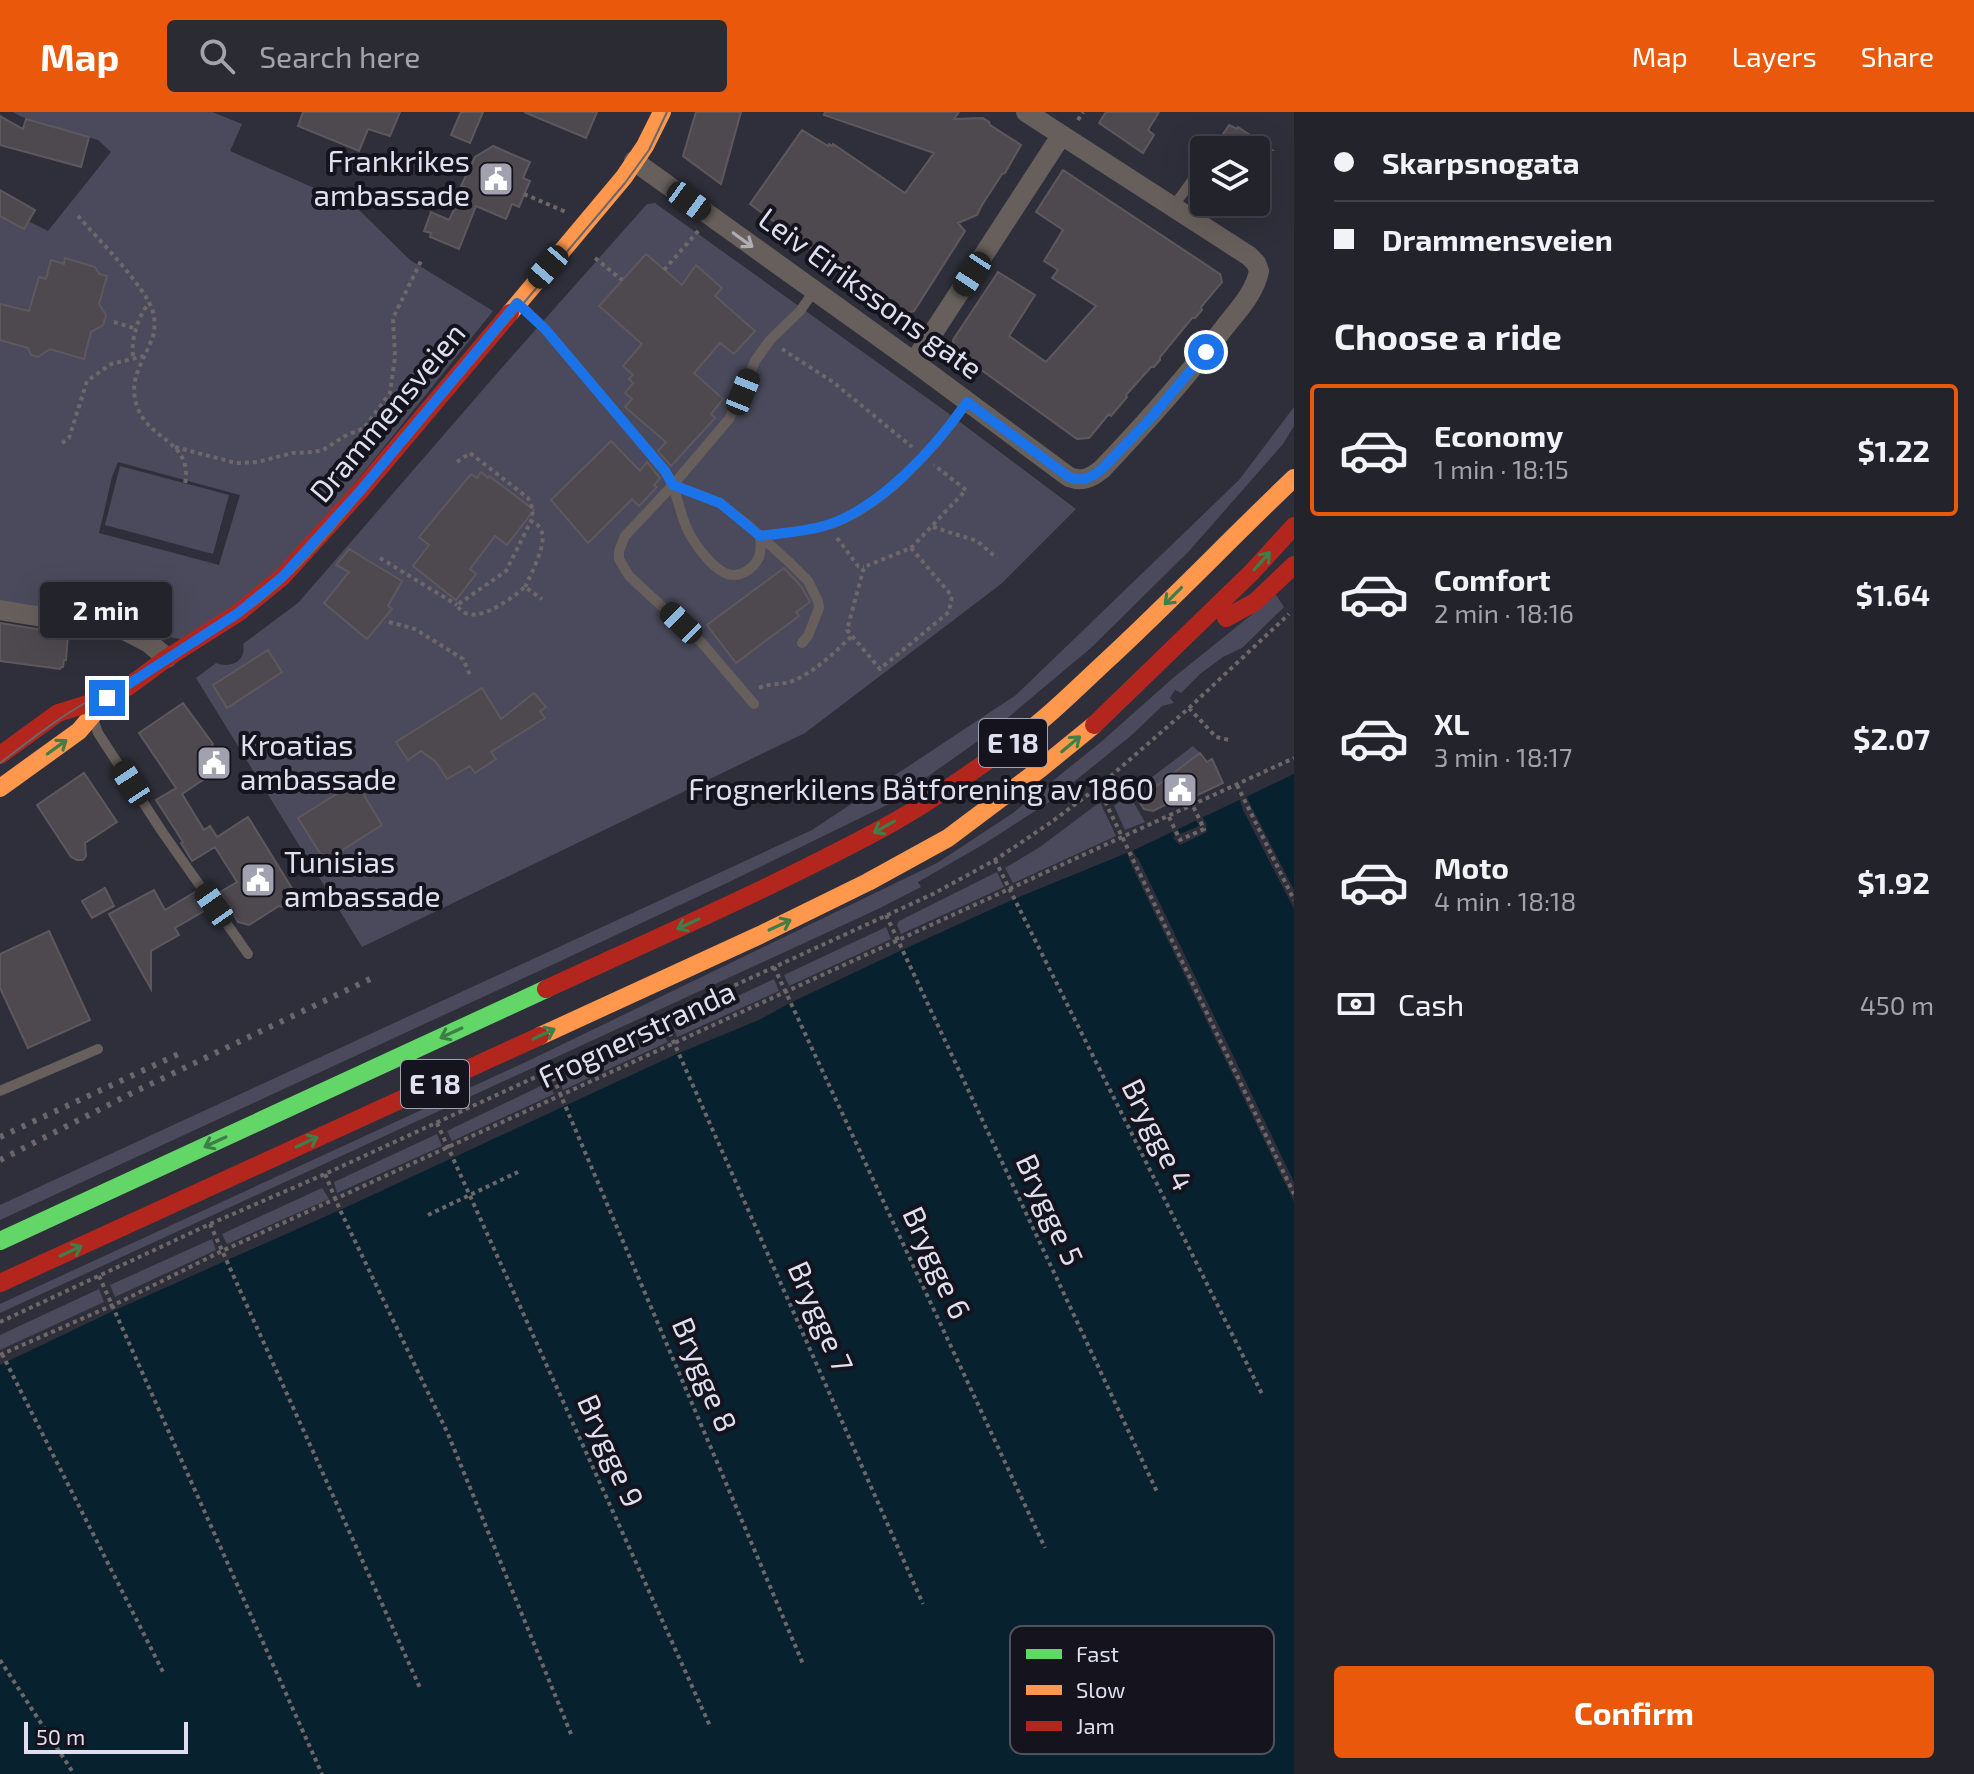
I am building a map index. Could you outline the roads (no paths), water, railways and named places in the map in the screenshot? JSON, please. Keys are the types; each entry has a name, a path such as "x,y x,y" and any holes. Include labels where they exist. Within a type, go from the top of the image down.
{"main road":[{"name":"Drammensveien","path":"0,755 58,713 87,711 129,686 238,613 282,577 361,490 609,196 634,161 662,112"},
{"name":"E 18","path":"0,1241 758,892 885,827 943,792 1015,742 1068,697 1228,540 1290,470"},
{"name":"E 18","path":"0,1283 745,941 868,882 948,838 1095,724 1252,572 1294,526"},
{"path":"1187,634 1248,609 1294,565"},
{"name":"Drammensveien","path":"0,788 79,731 87,711"}],"street":[{"path":"1026,112 1173,207"},
{"path":"914,362 1061,136"},
{"name":"Leiv Eirikssons gate","path":"634,161 1069,477 1078,480 1085,480 1102,469 1150,419 1254,289 1259,271 1256,263 1173,207"},
{"path":"0,610 124,630 149,643 167,658"}],"lane":[{"path":"1173,207 1190,183"},
{"path":"751,700 702,643 629,576 619,559 619,551 625,536 729,419 755,361 814,291"},
{"path":"517,303 545,329 665,471 673,485 686,527 698,548 726,574 740,575 755,564 761,551 760,536"},
{"path":"760,536 828,525 869,504 923,457 967,402"},
{"path":"673,485 720,503 808,581 818,601 817,617 802,643"},
{"path":"87,711 155,820 248,954"},
{"path":"0,1091 98,1049"}],"tram line":[{"path":"0,763 78,707 239,616 289,577 625,183 649,150 667,112"}],"railway":[{"path":"0,1160 370,979"},
{"path":"0,1137 185,1051"}],"place":[{"name":"Frankrikes ambassade","path":"496,179"},
{"name":"Kroatias ambassade","path":"214,763"},
{"name":"Frognerkilens Båtforening av 1860","path":"1180,790"},
{"name":"Tunisias ambassade","path":"258,880"}]}
